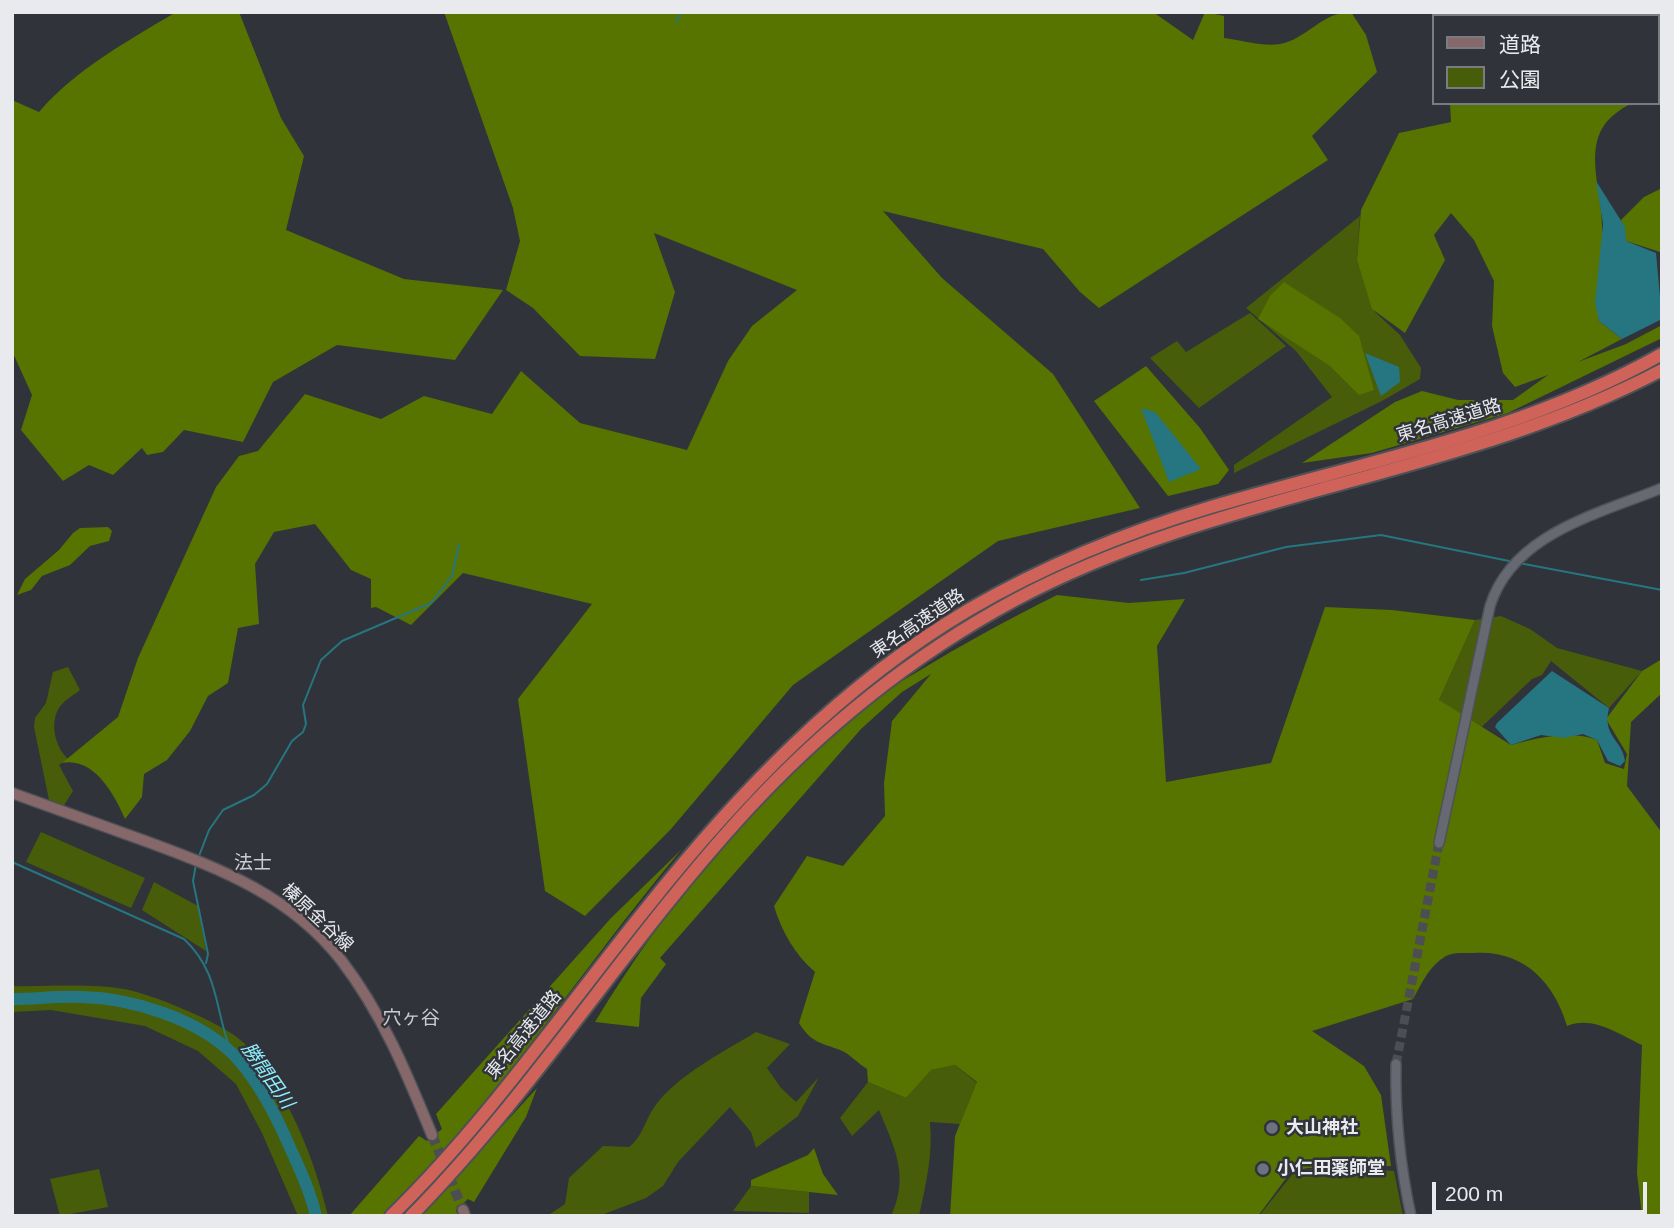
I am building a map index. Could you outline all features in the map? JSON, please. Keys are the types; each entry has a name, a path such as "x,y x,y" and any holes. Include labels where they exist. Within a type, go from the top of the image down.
{"highway":[{"name":"東名高速道路","path":"391,1216 494,1102 646,909 743,795 831,709 878,671 939,629 1037,573 1110,541 1209,507 1502,424 1580,394 1662,354"},
{"name":"東名高速道路","path":"411,1216 495,1122 658,916 742,816 833,726 911,664 1009,603 1113,555 1209,522 1512,436 1588,407 1662,370"}],"main road":[{"name":"榛原金谷線","path":"12,793 228,872 275,898 324,941 358,985 396,1050 432,1135"}],"street":[{"path":"1439,843 1490,606 1516,562 1550,534 1662,488"},
{"path":"1396,1064 1399,1154 1411,1216"}],"green space":[{"path":"176,12 239,12 281,118 304,156 286,230 404,279 503,290 455,360 337,345 273,382 243,442 184,430 163,452 147,455 142,448 113,475 89,465 63,481 21,430 32,395 12,351 12,100 39,112 86,69"},
{"path":"444,12 1153,12 1193,40 1205,12 1224,16 1224,38 1274,45 1299,37 1340,13 1351,12 1366,35 1377,72 1312,136 1328,160 1099,308 1080,292 1043,249 883,211 942,278 1053,374 1140,508 998,541 793,685 671,829 585,916 545,891 518,699 592,604 463,573 411,625 376,607 371,608 371,579 351,570 315,524 274,532 255,564 259,624 238,628 228,683 208,696 190,731 167,760 144,774 142,797 125,819 109,789 93,771 73,763 62,763 118,717 138,658 216,487 239,456 258,451 305,394 381,419 424,396 492,414 521,371 580,423 687,450 728,361 752,326 797,290 654,233 675,292 655,359 580,356 533,308 506,290 520,241 513,208"},
{"path":"1450,105 1630,105 1604,125 1598,138 1595,166 1602,225 1599,321 1622,339 1578,362 1626,344 1662,325 1662,338 1508,413 1372,453 1302,463 1395,402 1422,391 1458,400 1513,400 1548,375 1515,387 1503,373 1492,326 1494,281 1474,240 1451,213 1434,235 1445,260 1405,333 1372,309 1357,260 1361,210 1399,133 1451,122"},
{"path":"1662,188 1662,290 1660,252 1626,241 1621,220 1644,197"},
{"path":"1360,216 1357,260 1375,312 1400,335 1421,368 1420,379 1382,401 1234,473 1234,465 1332,397 1296,351 1246,308"},
{"path":"1284,282 1340,318 1359,336 1374,390 1359,395 1330,366 1258,319 1270,296"},
{"path":"1250,313 1286,346 1199,408 1150,358 1177,341 1186,352"},
{"path":"1146,366 1200,428 1229,470 1218,484 1168,496 1094,401"},
{"path":"108,527 112,531 109,541 90,546 70,565 42,576 31,590 17,595 25,579 59,550 73,533 80,528"},
{"path":"1057,595 1129,603 1185,599 1157,646 1166,782 1271,763 1325,607 1392,610 1475,620 1439,700 1511,745 1566,735 1597,740 1605,763 1624,769 1627,754 1606,719 1642,671 1662,659 1662,693 1631,722 1627,786 1662,833 1662,1216 1642,1216 1637,1173 1642,1045 1596,1024 1576,1023 1567,1026 1554,995 1534,971 1521,962 1491,953 1456,953 1435,965 1413,999 1312,1031 1364,1066 1381,1095 1391,1166 1307,1168 1290,1173 1258,1216 950,1216 955,1136 977,1082 955,1065 931,1070 906,1098 868,1082 867,1069 843,1051 808,1035 799,1023 815,972 790,942 774,906 807,856 843,866 885,816 884,783 892,721 931,674 902,692 861,729 660,958 666,964 641,998 639,1027 595,1022 653,933 719,849 792,771 831,734 888,689"},
{"path":"1501,616 1530,629 1557,648 1642,671 1609,708 1551,661 1542,675 1532,679 1468,740 1439,700 1475,620"},
{"path":"68,667 80,690 61,705 54,721 57,742 68,759 59,765 73,791 63,807 49,800 34,727 35,718 46,703 53,672"},
{"path":"41,832 145,878 131,908 26,862"},
{"path":"682,849 500,1083 423,1173 382,1216 349,1216 419,1136 427,1141 442,1129 436,1114 611,918"},
{"path":"154,882 198,906 206,951 142,910"},
{"path":"12,986 124,989 188,1011 235,1036 260,1061 286,1102 307,1148 328,1216 298,1216 262,1133 236,1084 198,1051 145,1026 51,1010 12,1012"},
{"path":"756,1032 790,1044 767,1068 781,1088 796,1102 819,1077 798,1116 756,1148 751,1132 730,1107 678,1162 663,1186 646,1198 599,1216 547,1216 565,1204 569,1178 603,1146 629,1147 638,1138 655,1106 675,1084"},
{"path":"955,1065 977,1083 960,1124 930,1122 930,1158 919,1216 891,1216 897,1201 900,1174 879,1110 852,1136 840,1118 868,1082 906,1098 930,1070"},
{"path":"537,1088 526,1117 474,1202 468,1199 456,1210 458,1216 420,1216"},
{"path":"814,1148 823,1174 838,1195 751,1186 751,1180 808,1155"},
{"path":"1329,1167 1394,1171 1403,1216 1259,1216 1295,1171"},
{"path":"99,1169 108,1207 60,1216 50,1179"},
{"path":"751,1186 809,1192 809,1213 733,1211"}],"water":[{"path":"1596,181 1625,227 1626,241 1656,253 1662,319 1622,339 1599,321 1595,303 1603,224"},
{"path":"1365,353 1399,367 1400,382 1381,396"},
{"path":"1141,408 1155,412 1201,469 1169,482"},
{"path":"1552,671 1609,708 1610,732 1625,761 1620,766 1608,761 1597,740 1583,734 1564,738 1541,735 1511,745 1495,727"}],"waterway":[{"path":"676,22 681,12"},
{"path":"1141,580 1184,573 1286,547 1381,535 1514,562"},
{"path":"199,856 209,830 223,810 254,795 267,784 292,741 303,732 306,724 303,705 321,660 342,641 431,603 452,576 459,544"},
{"path":"1519,563 1662,590"},
{"path":"12,862 184,939 196,952 211,979 232,1054"},
{"path":"196,864 193,881 208,954 206,963"},
{"name":"勝間田川","path":"12,999 73,997 122,1001 183,1021 219,1042 242,1063 267,1101 310,1194 316,1216"}],"tunnel":[{"path":"1396,1064 1439,843"},
{"path":"432,1135 463,1210"}],"place":[{"name":"大山神社","path":"1272,1128"},
{"name":"小仁田薬師堂","path":"1263,1169"}],"district":[{"name":"法士","path":"253,864"},
{"name":"穴ヶ谷","path":"411,1019"}]}
